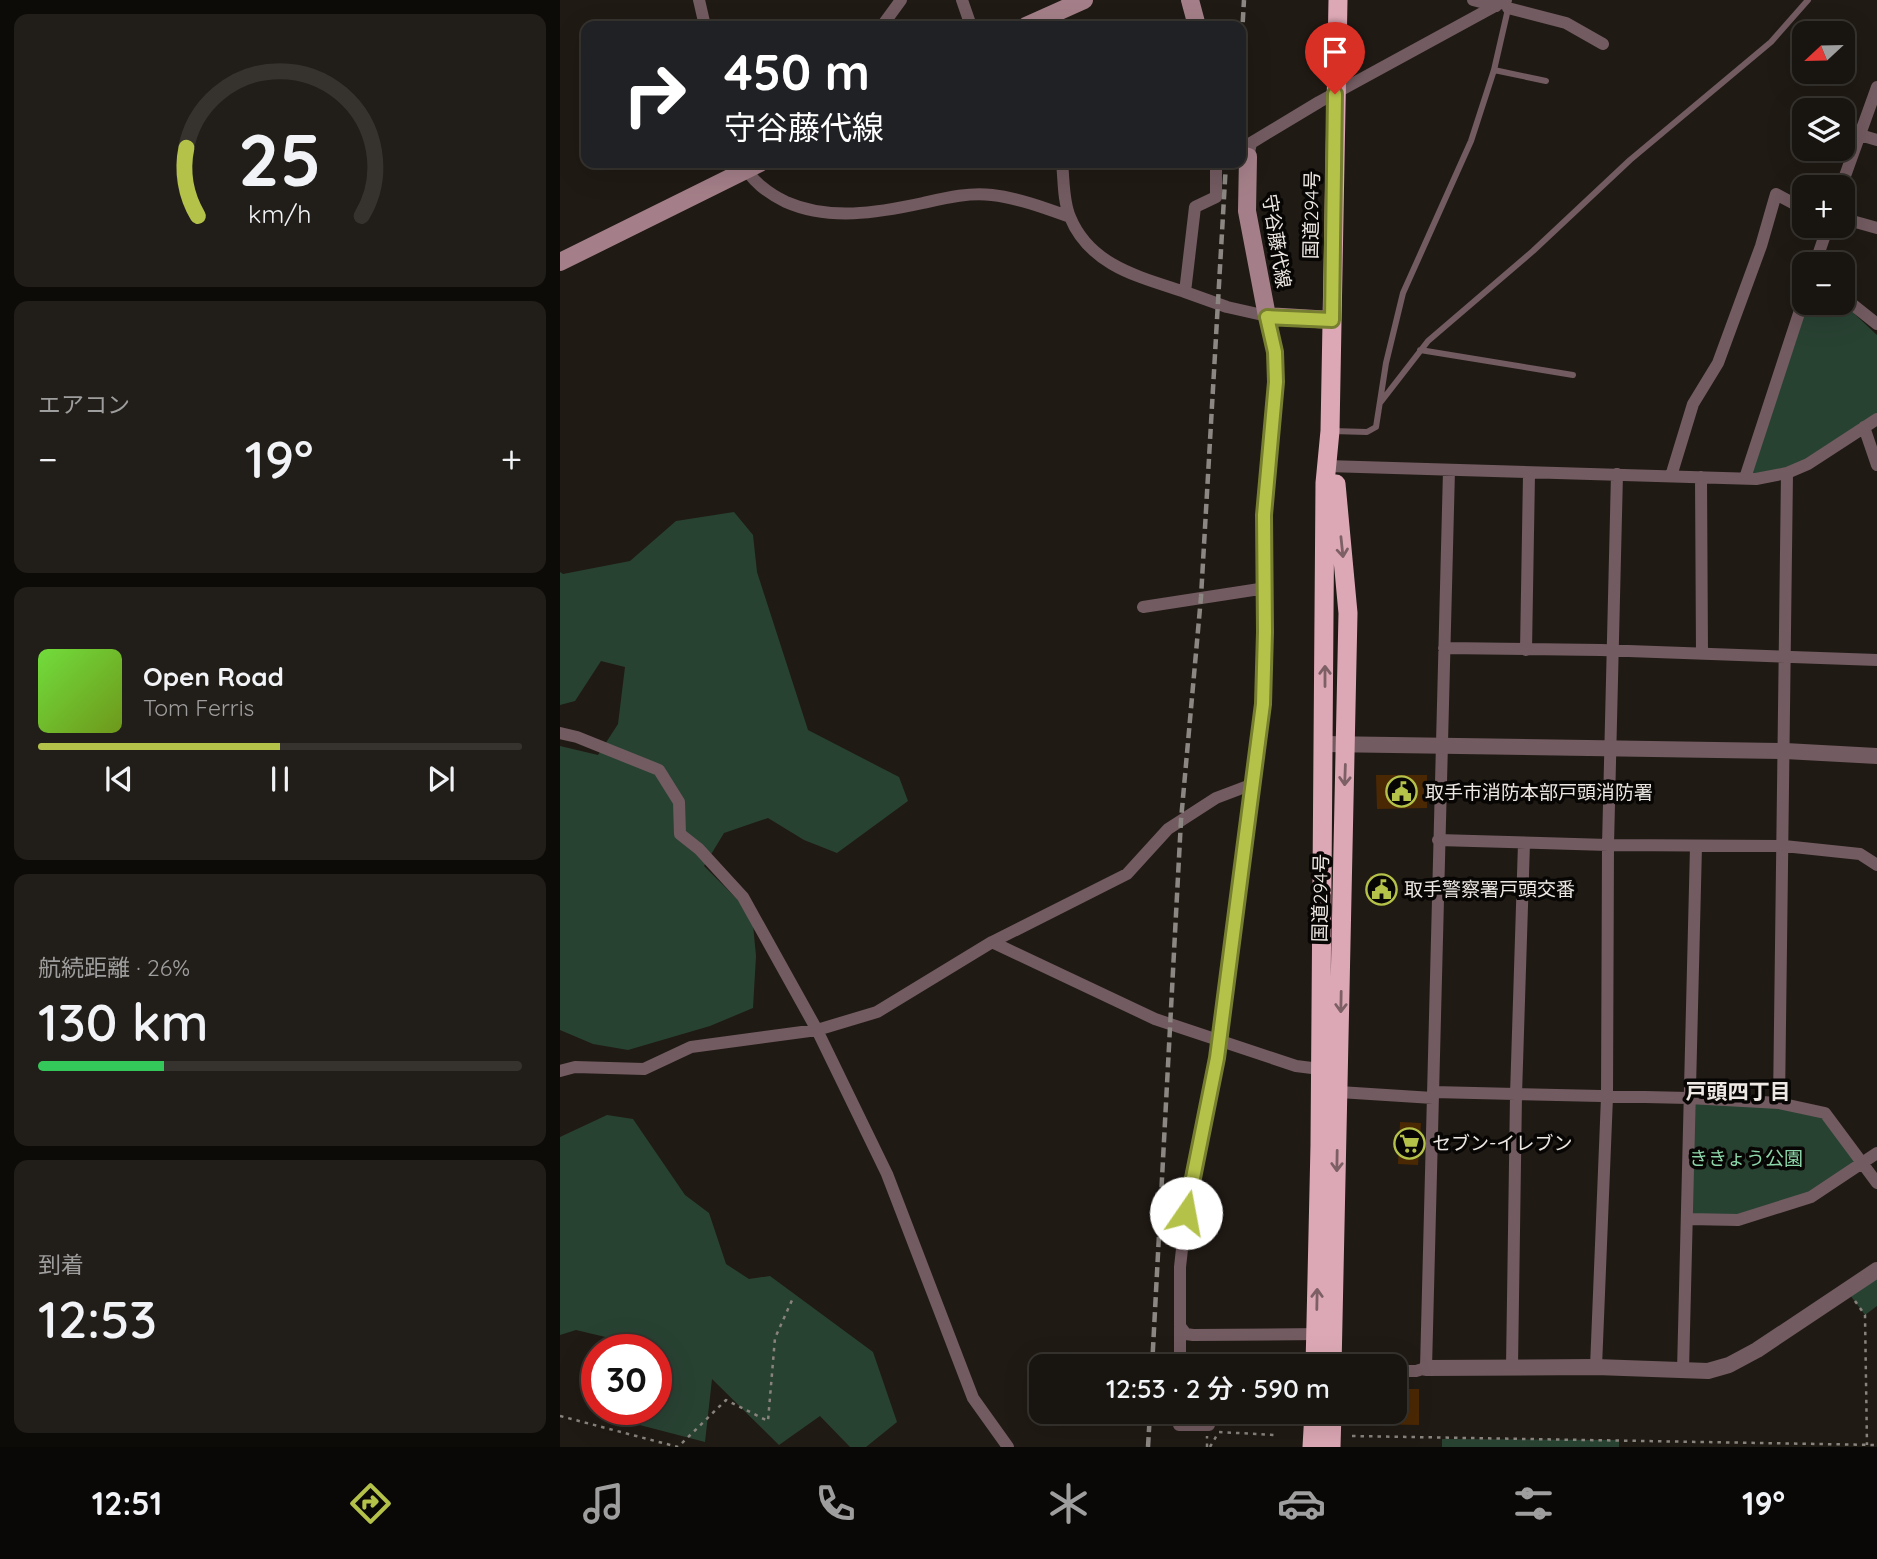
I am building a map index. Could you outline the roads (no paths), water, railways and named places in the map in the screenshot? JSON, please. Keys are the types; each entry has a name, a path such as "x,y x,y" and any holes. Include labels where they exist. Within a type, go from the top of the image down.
{"highway":[{"name":"国道294号","path":"1329,1354 1324,1334 1320,1069 1321,902 1338,0"},
{"name":"国道294号","path":"1319,1354 1324,1334 1339,1093 1347,745 1348,614 1330,466"},
{"path":"1308,1424 1312,1447"},
{"path":"1331,1447 1332,1424"}],"main road":[{"path":"1037,21 1084,0"},
{"path":"1189,0 1195,21"},
{"path":"560,261 744,168"},
{"name":"守谷藤代線","path":"1245,168 1247,211 1267,317 1332,320"}],"street":[{"path":"699,0 704,21"},
{"path":"885,21 901,0"},
{"path":"962,0 969,21"},
{"path":"1473,0 1505,4 1566,23 1603,44"},
{"path":"1246,154 1251,143 1335,94 1505,4"},
{"path":"1845,175 1877,87"},
{"path":"1860,135 1877,140"},
{"path":"752,168 772,196 804,210 854,215 960,195 992,195 1070,217"},
{"path":"1063,168 1070,217 1090,247 1122,271 1227,307 1267,317 1275,352 1276,382 1264,515 1266,588 1263,704 1219,1041 1186,1213 1180,1267 1180,1354"},
{"path":"1185,292 1195,207 1216,197 1216,168"},
{"path":"1671,476 1693,404 1718,363 1761,246 1776,194 1792,203"},
{"path":"1855,222 1877,228"},
{"path":"1855,307 1877,324"},
{"path":"1745,478 1798,315"},
{"path":"1330,466 1756,479 1787,473 1808,464 1877,419"},
{"path":"1864,427 1877,465"},
{"path":"1426,1368 1449,470"},
{"path":"1779,1103 1787,473"},
{"path":"1525,650 1529,474"},
{"path":"1596,1367 1607,1097 1608,845 1617,474"},
{"path":"1701,477 1702,653"},
{"path":"1143,607 1266,588"},
{"path":"1444,648 1612,650 1877,660"},
{"path":"560,733 577,737 659,770 679,802 680,834 699,849 743,897 817,1030 887,1174 973,1398 1008,1447"},
{"path":"1325,744 1785,751 1877,757"},
{"path":"560,1071 575,1067 644,1069 691,1047 817,1030 877,1012 992,942 1127,874 1168,829 1216,799 1253,783"},
{"path":"1438,840 1784,846 1860,854 1877,865"},
{"path":"1512,1367 1516,1095 1524,843"},
{"path":"1683,1371 1696,846"},
{"path":"992,942 1155,1019 1296,1066 1320,1069"},
{"path":"1339,1093 1689,1098 1779,1103 1825,1113 1877,1183"},
{"path":"1688,1219 1738,1220 1811,1197 1877,1153"},
{"path":"1407,1371 1426,1368 1512,1367 1708,1371 1730,1365 1877,1270"},
{"path":"1180,1326 1186,1334 1193,1335 1324,1334"},
{"path":"1179,1424 1214,1429"}],"lane":[{"path":"1380,403 1420,350 1630,160 1771,42 1808,0"},
{"path":"1330,431 1367,432 1376,427 1386,363 1403,292 1471,141 1494,70 1505,4"},
{"path":"1494,70 1546,81"},
{"path":"1420,350 1573,375"}],"railway":[{"path":"1243,21 1244,0"},
{"path":"1153,1354 1181,820 1201,597 1226,168"},
{"path":"1148,1447 1149,1424"}],"place":[{"name":"取手市消防本部戸頭消防署","path":"1402,792"},
{"name":"取手警察署戸頭交番","path":"1381,889"},
{"name":"セブン-イレブン","path":"1409,1143"}],"district":[{"name":"戸頭四丁目","path":"1738,1092"}],"park label":[{"name":"ききょう公園","path":"1746,1158"}]}
